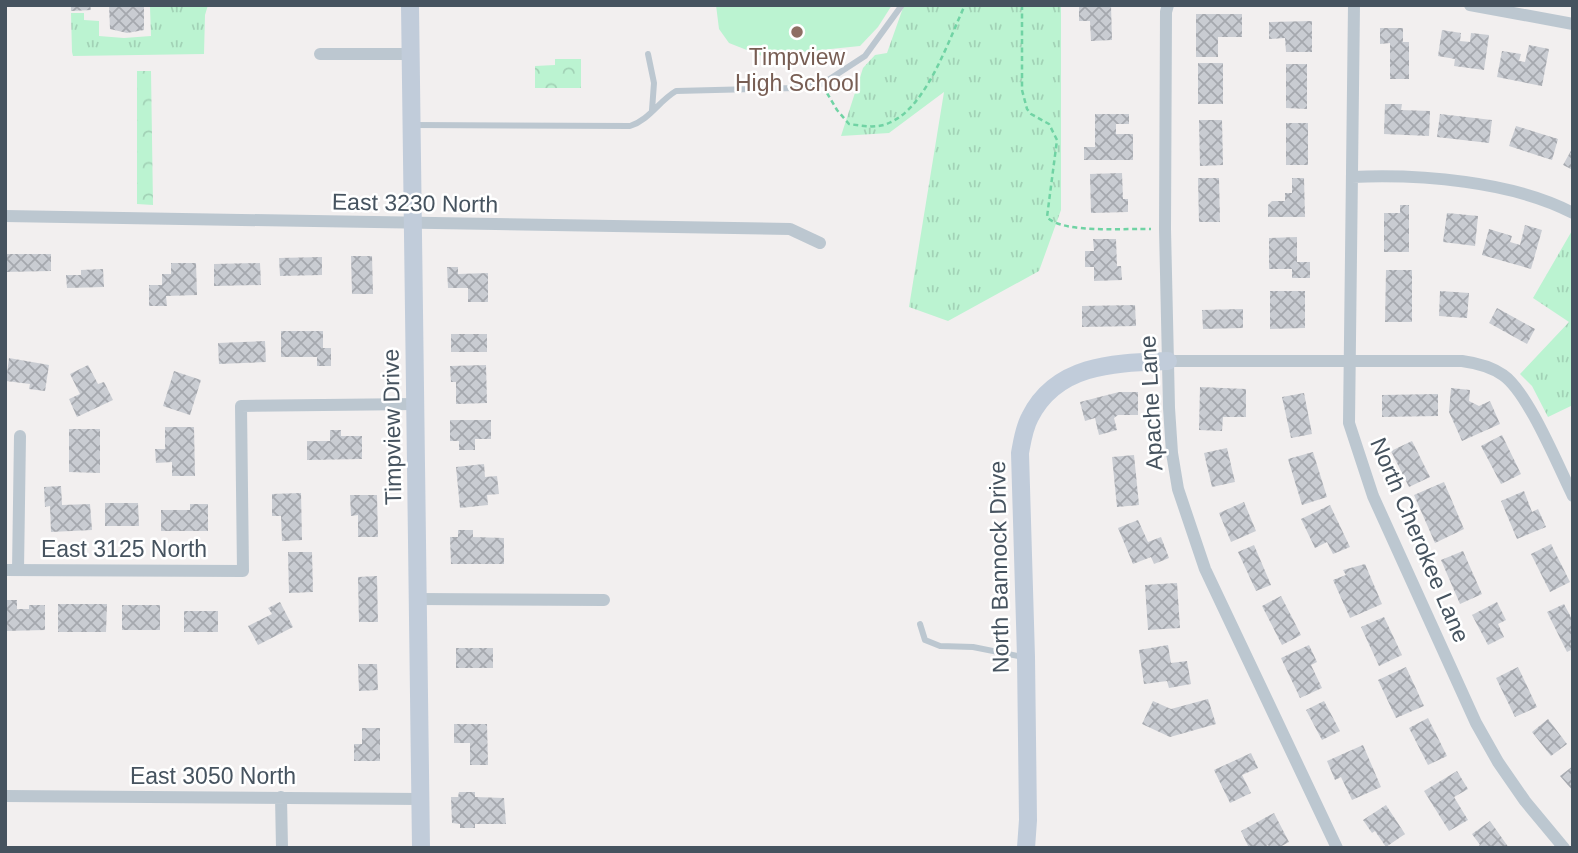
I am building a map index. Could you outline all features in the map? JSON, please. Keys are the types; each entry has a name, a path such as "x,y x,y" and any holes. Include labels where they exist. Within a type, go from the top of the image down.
{"street":[{"name":"Timpview Drive","path":"410,5 421,848"},
{"name":"Apache Lane","path":"1168,5 1165,215 1168,362 1172,453 1178,489 1205,569 1337,848"},
{"name":"North Cherokee Lane","path":"1354,5 1349,423 1373,496 1476,723 1498,762 1525,801 1564,848"},
{"path":"1470,5 1573,24"},
{"path":"320,54 410,54"},
{"path":"1352,177 1385,175 1495,186 1543,200 1573,213"},
{"name":"East 3230 North","path":"5,216 790,229 820,243"},
{"name":"North Bannock Drive","path":"1026,848 1026,657 1020,453 1029,418 1052,388 1077,372 1116,363 1478,363 1504,375 1523,396 1573,496"},
{"name":"East 3125 North","path":"12,570 243,571 241,406 416,404"},
{"path":"12,570 20,436"},
{"path":"418,599 604,600"},
{"name":"East 3050 North","path":"5,796 421,799"},
{"path":"281,797 282,848"}],"lane":[{"path":"412,125 629,126 640,123 663,98 676,91 797,88 822,84 865,56 902,5"},
{"path":"648,54 654,83 652,110"},
{"path":"920,624 925,640 931,644 973,647 1026,657"}],"path":[{"path":"822,84 836,110 849,124 874,127 892,122 905,113 922,94 965,5"},
{"path":"1022,5 1022,90 1027,109 1049,124 1056,140 1048,217 1053,223 1069,227 1152,229"}],"green space":[{"path":"208,5 205,15 204,54 73,56 71,13 84,13 84,20 99,21 99,36 124,38 151,36 150,7"},
{"name":"Timpview High School","path":"716,5 892,5 878,27 860,46 762,56 729,43 719,29"},
{"path":"904,5 1061,5 1061,210 1039,271 948,321 909,307 944,92 889,133 841,136 863,68 875,55 887,53"},
{"path":"555,59 581,59 581,88 535,88 535,66 555,65"},
{"path":"137,71 151,71 153,205 137,204"},
{"path":"1573,229 1573,405 1548,417 1532,386 1520,374 1569,322 1533,298"}],"building":[{"path":"71,5 90,5 91,10 71,11"},
{"path":"109,5 144,5 144,30 127,33 110,29"},
{"path":"1111,5 1112,40 1091,41 1090,21 1079,21 1079,7"},
{"path":"1196,14 1242,14 1242,37 1218,37 1218,57 1196,57"},
{"path":"1312,21 1312,52 1286,52 1285,38 1269,39 1269,22"},
{"path":"1380,28 1403,28 1403,42 1409,42 1409,79 1390,79 1390,43 1380,44"},
{"path":"1442,30 1461,33 1460,41 1470,42 1471,33 1489,35 1484,70 1454,66 1455,59 1438,56"},
{"path":"1529,45 1549,49 1542,86 1497,77 1502,51 1521,54 1519,61 1525,62"},
{"path":"1198,63 1223,63 1223,104 1198,104"},
{"path":"1286,64 1307,64 1307,109 1286,108"},
{"path":"1385,104 1402,104 1401,110 1430,111 1429,136 1384,134"},
{"path":"1095,114 1129,114 1129,124 1116,124 1116,134 1133,134 1133,160 1084,160 1084,147 1095,147"},
{"path":"1440,114 1492,120 1489,143 1437,137"},
{"path":"1199,120 1222,120 1223,165 1200,166"},
{"path":"1286,123 1308,123 1308,165 1286,165"},
{"path":"1516,126 1558,139 1552,160 1509,146"},
{"path":"1573,147 1573,170 1563,165"},
{"path":"1122,173 1123,199 1128,199 1128,212 1091,213 1090,174"},
{"path":"1198,178 1219,178 1220,222 1199,222"},
{"path":"1292,178 1304,178 1305,217 1268,217 1268,205 1272,201 1285,201 1285,193 1292,193"},
{"path":"1400,205 1409,205 1409,252 1384,252 1384,213 1400,213"},
{"path":"1447,213 1478,216 1475,246 1443,242"},
{"path":"1525,225 1542,230 1531,269 1482,255 1489,229 1512,236 1510,242 1520,245"},
{"path":"1297,237 1297,262 1310,262 1310,278 1292,278 1292,269 1269,269 1269,238"},
{"path":"1093,239 1116,239 1117,266 1121,266 1122,280 1094,281 1094,267 1085,267 1085,251 1094,251"},
{"path":"5,254 51,254 51,271 5,272"},
{"path":"351,256 372,256 373,294 352,294"},
{"path":"322,257 322,275 280,276 279,258"},
{"path":"171,263 196,263 197,295 166,296 167,306 149,306 149,285 162,285 162,274 171,274"},
{"path":"260,263 261,285 214,286 214,264"},
{"path":"447,267 458,267 458,274 488,273 488,302 468,302 468,288 448,288"},
{"path":"103,269 104,287 67,288 66,275 81,275 81,270"},
{"path":"1386,270 1412,270 1412,322 1385,322"},
{"path":"1270,291 1305,291 1305,328 1270,329"},
{"path":"1440,291 1469,293 1467,318 1439,316"},
{"path":"1135,305 1136,326 1082,327 1082,306"},
{"path":"1497,308 1535,329 1527,344 1489,323"},
{"path":"1243,309 1243,328 1203,329 1202,310"},
{"path":"281,331 323,331 323,348 331,348 331,366 317,366 317,357 281,357"},
{"path":"451,334 487,334 487,352 451,352"},
{"path":"265,341 266,362 219,364 218,343"},
{"path":"9,358 49,365 45,391 29,389 30,384 6,381"},
{"path":"88,365 98,384 104,382 113,400 77,417 69,399 80,394 70,374"},
{"path":"486,365 487,403 456,404 456,382 451,382 450,366"},
{"path":"174,371 201,380 190,415 163,406"},
{"path":"1200,387 1246,389 1246,417 1223,417 1222,431 1199,430"},
{"path":"1451,388 1470,390 1469,401 1479,406 1490,401 1500,424 1462,441 1449,412"},
{"path":"1119,392 1138,392 1138,415 1118,415 1114,418 1117,430 1099,435 1095,418 1085,421 1080,402"},
{"path":"1304,393 1312,434 1291,438 1282,397"},
{"path":"1438,394 1438,416 1382,417 1382,395"},
{"path":"450,420 491,420 491,439 475,439 475,450 459,450 459,441 450,441"},
{"path":"165,427 194,427 195,476 172,476 172,462 156,463 155,449 165,449"},
{"path":"69,429 100,429 100,473 69,472"},
{"path":"330,430 341,430 341,436 362,436 362,459 307,460 307,441 330,441"},
{"path":"1502,435 1521,474 1501,484 1481,446"},
{"path":"1412,441 1430,477 1409,487 1391,451"},
{"path":"1227,448 1235,482 1212,487 1204,453"},
{"path":"1313,452 1327,497 1302,505 1288,459"},
{"path":"1134,455 1139,505 1117,507 1112,457"},
{"path":"484,464 485,477 497,476 499,494 487,495 488,505 460,508 456,467"},
{"path":"1444,482 1464,529 1435,543 1414,495"},
{"path":"61,486 62,505 90,504 92,530 51,532 50,506 45,507 44,487"},
{"path":"1524,491 1532,512 1538,509 1546,527 1517,539 1501,501"},
{"path":"301,493 302,540 282,541 281,516 272,516 272,494"},
{"path":"350,495 377,495 378,537 358,537 358,515 351,516"},
{"path":"1244,502 1256,531 1231,542 1219,513"},
{"path":"105,503 138,503 139,526 105,526"},
{"path":"190,504 208,504 208,531 161,531 161,510 190,510"},
{"path":"1330,505 1350,547 1333,554 1327,542 1315,548 1301,519"},
{"path":"1138,520 1148,542 1161,537 1169,558 1154,564 1151,557 1133,564 1118,528"},
{"path":"458,530 473,530 473,537 504,538 504,564 451,564 450,537 458,537"},
{"path":"1551,544 1570,582 1550,592 1531,554"},
{"path":"1254,545 1271,585 1256,591 1238,552"},
{"path":"1463,551 1482,594 1460,604 1441,560"},
{"path":"288,552 312,552 313,592 289,593"},
{"path":"1365,564 1382,604 1350,618 1333,580 1346,575 1343,570"},
{"path":"377,576 378,622 359,622 358,577"},
{"path":"1177,583 1180,628 1148,630 1145,585"},
{"path":"1281,596 1301,635 1282,645 1262,606"},
{"path":"5,600 17,600 17,609 29,609 29,605 45,605 45,630 5,631"},
{"path":"280,602 293,627 258,645 248,626 272,614 268,608"},
{"path":"1497,602 1506,620 1498,624 1504,637 1488,645 1472,615"},
{"path":"58,604 107,604 106,632 58,632"},
{"path":"1564,604 1573,621 1573,649 1567,652 1547,612"},
{"path":"122,605 160,605 160,630 122,630"},
{"path":"184,611 218,611 218,632 184,632"},
{"path":"1384,617 1402,655 1379,666 1361,627"},
{"path":"1168,645 1171,663 1187,661 1191,684 1169,688 1167,681 1144,684 1139,650"},
{"path":"1309,645 1317,662 1311,665 1322,688 1300,698 1281,658"},
{"path":"456,648 493,648 493,668 456,668"},
{"path":"358,664 377,664 378,690 359,691"},
{"path":"1406,667 1424,706 1396,718 1378,680"},
{"path":"1518,667 1537,707 1515,717 1496,678"},
{"path":"1208,699 1216,724 1170,737 1142,724 1153,701 1171,709"},
{"path":"1324,701 1340,731 1322,740 1306,710"},
{"path":"1428,718 1447,756 1428,765 1409,728"},
{"path":"1548,719 1567,744 1551,756 1532,732"},
{"path":"454,724 487,724 488,765 470,765 470,743 454,743"},
{"path":"362,728 380,728 380,761 354,761 354,744 362,744"},
{"path":"1363,745 1381,787 1352,800 1341,777 1335,780 1327,761"},
{"path":"1251,753 1258,768 1242,775 1251,793 1230,803 1214,770"},
{"path":"1573,766 1573,791 1560,776"},
{"path":"1457,771 1468,789 1454,797 1468,820 1449,831 1424,791"},
{"path":"459,792 475,792 475,797 504,798 506,824 475,824 475,828 460,828 460,824 452,823 451,797 458,797"},
{"path":"1386,805 1405,834 1386,847 1363,820"},
{"path":"1274,813 1289,842 1278,848 1270,848 1268,845 1263,848 1249,848 1241,831"},
{"path":"1490,821 1509,848 1476,848 1480,845 1472,834"}],"place":[{"name":"Timpview High School","path":"797,32"}]}
